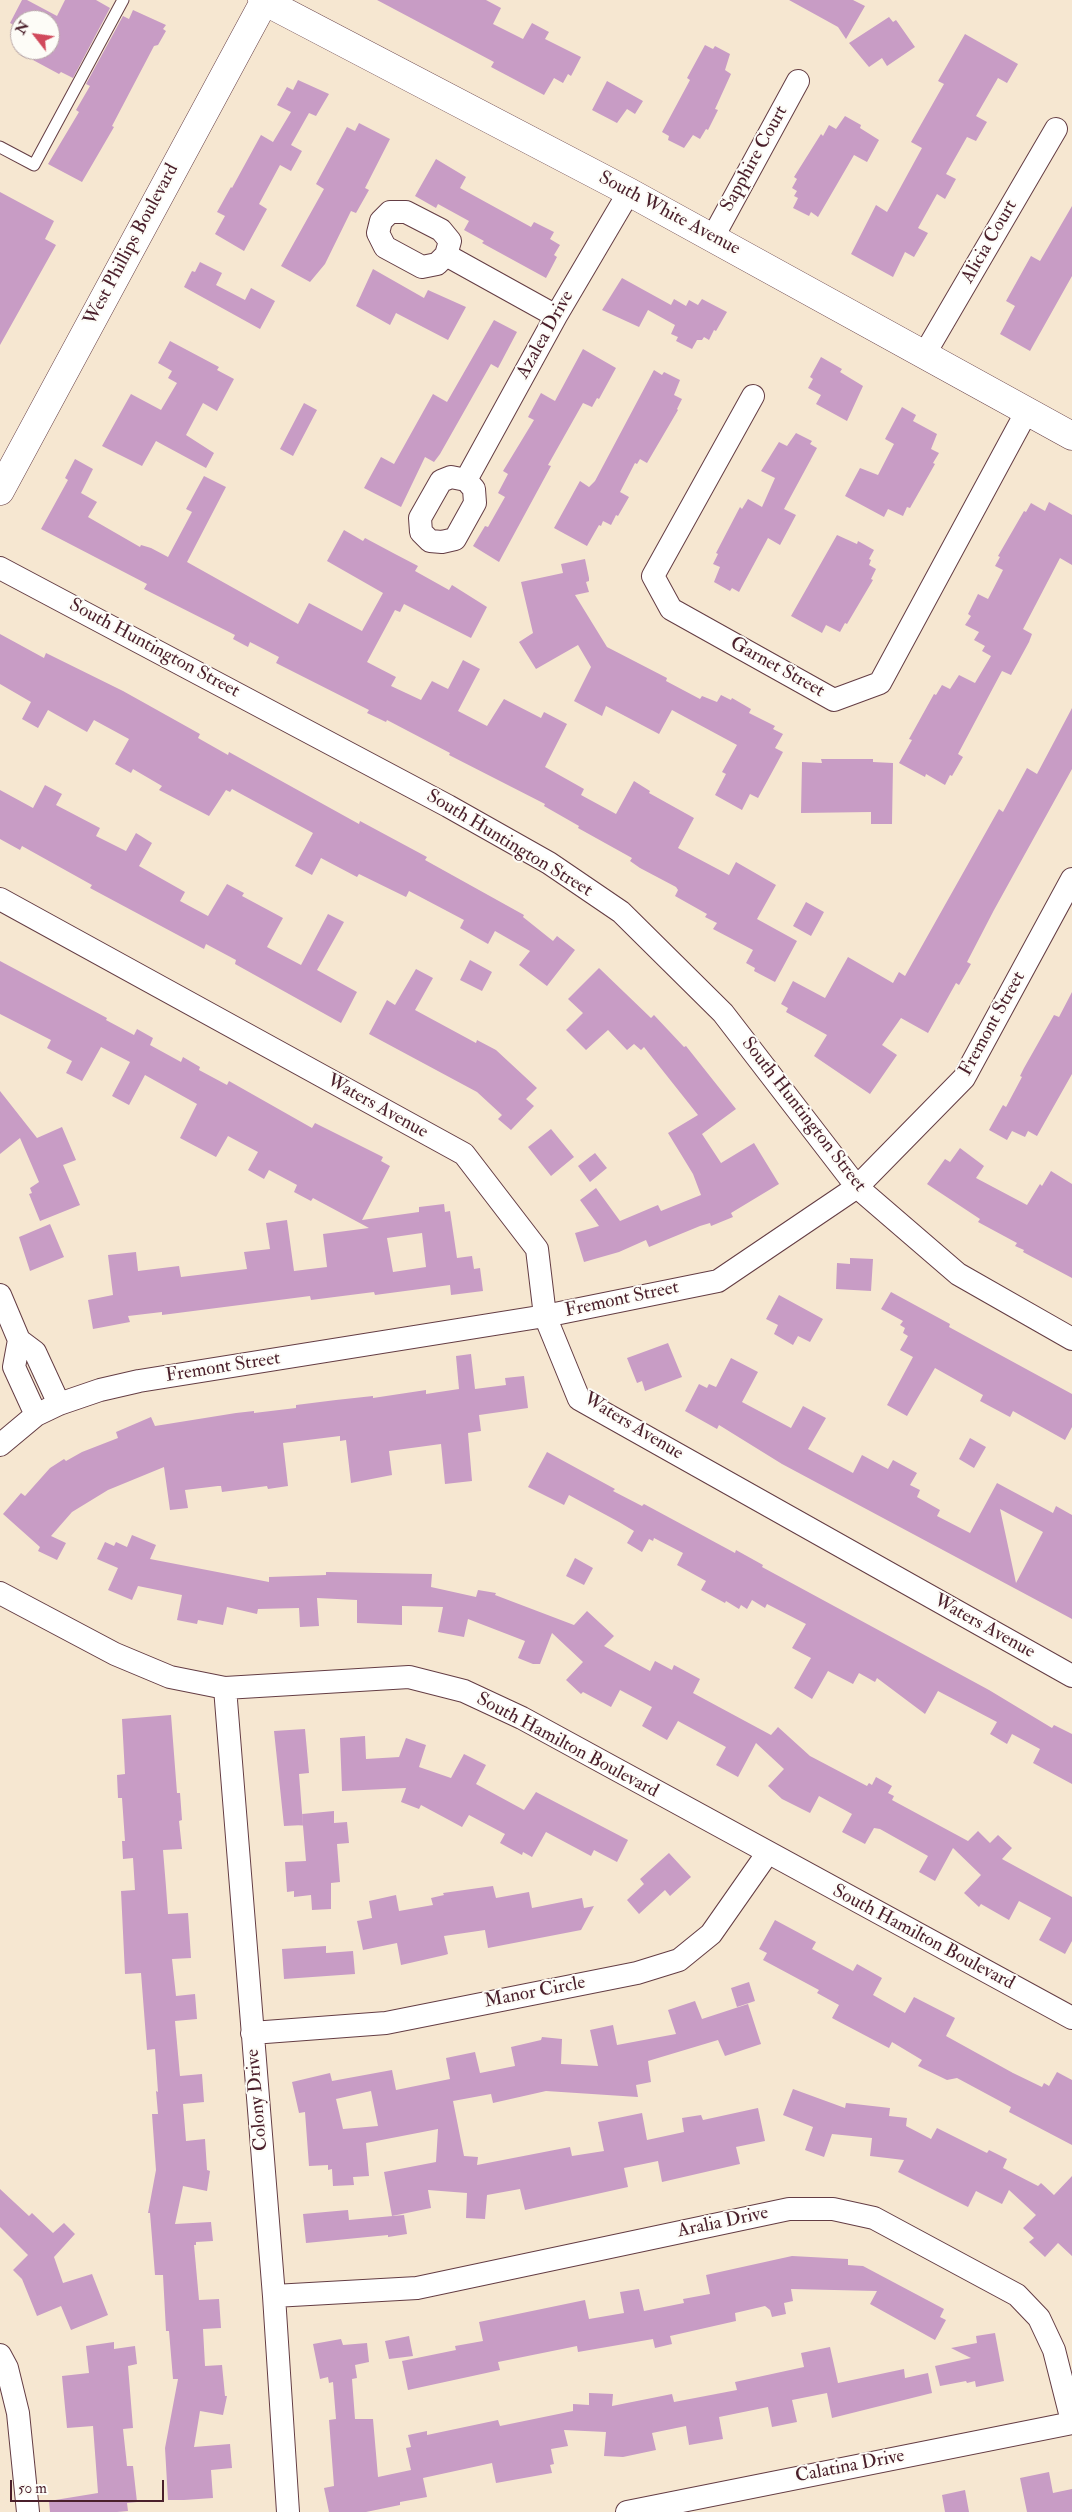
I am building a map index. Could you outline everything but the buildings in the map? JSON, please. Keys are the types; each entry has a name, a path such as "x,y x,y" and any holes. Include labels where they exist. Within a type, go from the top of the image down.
{"street":[{"name":"South White Avenue","path":"264,0 630,192 1072,436"},
{"name":"West Phillips Boulevard","path":"0,490 264,0"},
{"name":"Sapphire Court","path":"713,237 798,81"},
{"name":"Alicia Court","path":"924,355 1056,129"},
{"name":"Azalea Drive","path":"466,480 556,316 630,192"},
{"path":"446,255 556,316"},
{"name":"Garnet Street","path":"752,396 653,576 671,609 834,700 880,684 1027,411"},
{"name":"South Huntington Street","path":"0,568 448,806 549,863 621,912 724,1013 857,1187 958,1274 1072,1339"},
{"name":"Fremont Street","path":"0,1445 36,1415 59,1404 100,1390 139,1381 545,1316 718,1281 857,1187 964,1078 1072,879"},
{"name":"Waters Avenue","path":"0,899 464,1154 537,1249 545,1316 579,1399 1072,1676"},
{"path":"0,1295 19,1340 35,1352 59,1404"},
{"path":"19,1340 14,1367 36,1415"},
{"name":"South Hamilton Boulevard","path":"0,1592 115,1654 170,1677 225,1688 409,1677 464,1691 522,1718 767,1854 1072,2018"},
{"name":"Colony Drive","path":"225,1688 274,2296 288,2512"},
{"name":"Manor Circle","path":"252,2033 386,2023 637,1973 679,1960 711,1934 767,1854"},
{"name":"Aralia Drive","path":"274,2296 417,2288 789,2209 833,2209 874,2218 1017,2295 1039,2318 1054,2350 1072,2422"},
{"path":"0,2355 7,2368 18,2413 28,2512"},
{"name":"Calatina Drive","path":"627,2512 1072,2422"}],"lane":[{"path":"0,147 34,165 123,0"}]}
